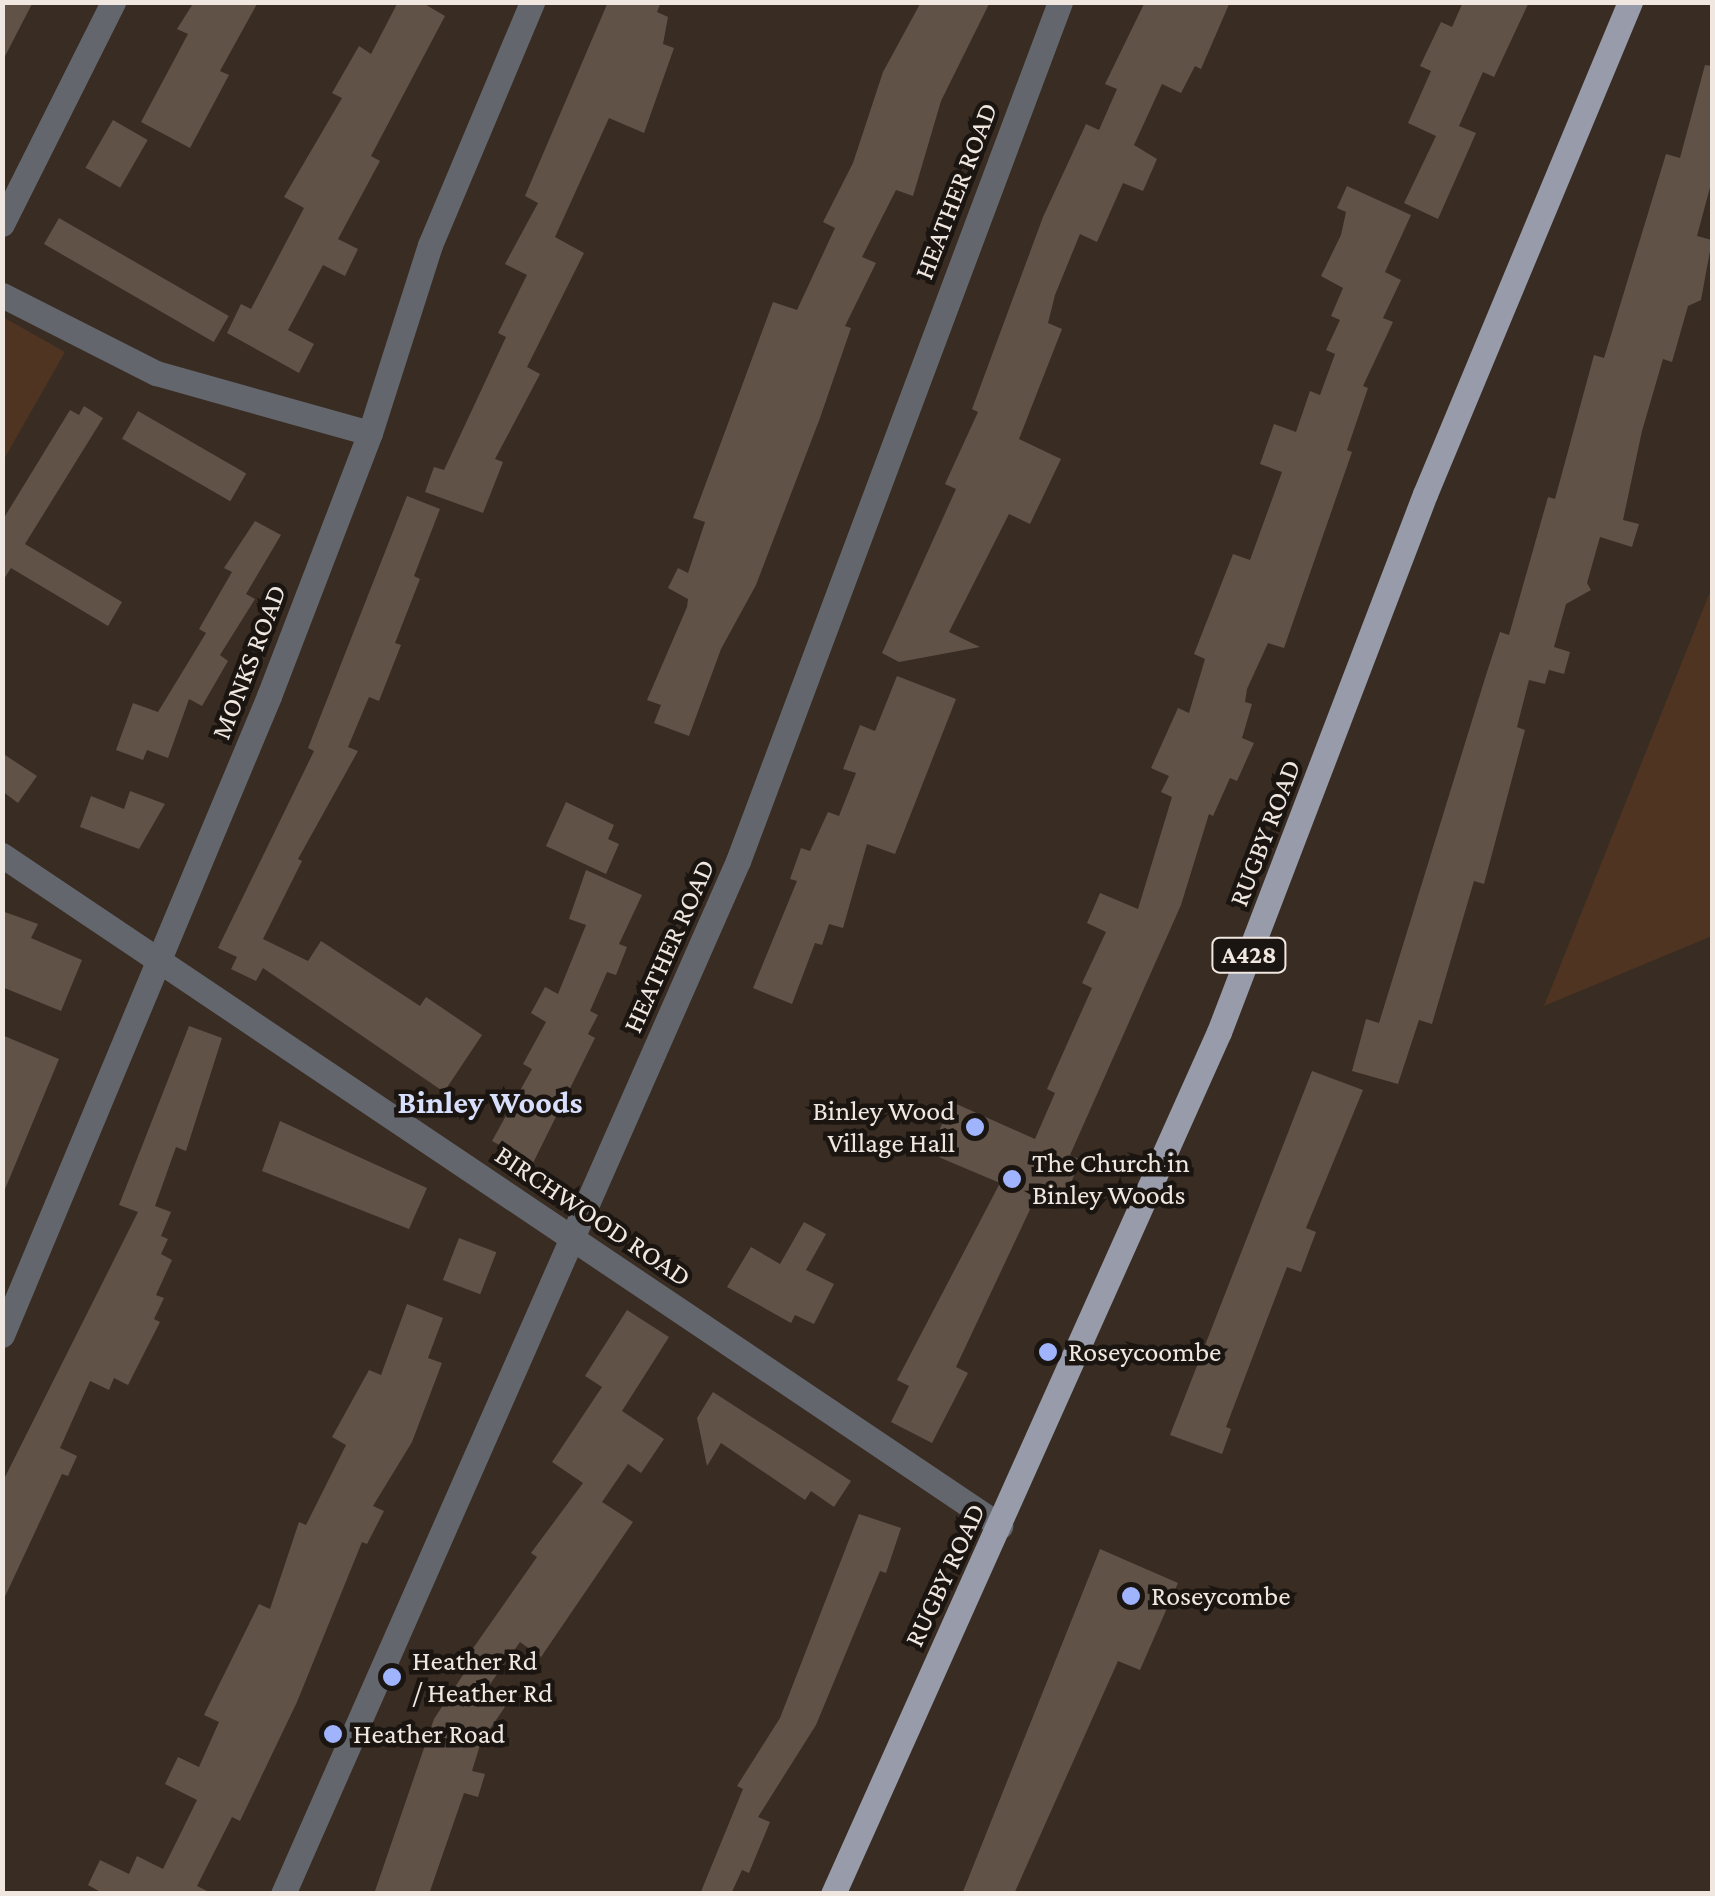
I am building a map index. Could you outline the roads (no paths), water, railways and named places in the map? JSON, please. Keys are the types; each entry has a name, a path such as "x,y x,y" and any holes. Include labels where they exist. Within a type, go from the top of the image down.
{"main road":[{"name":"RUGBY ROAD","path":"833,1894 1219,1032 1425,494 1630,2"}],"street":[{"path":"2,224 113,2"},
{"name":"HEATHER ROAD","path":"283,1894 738,861 1060,2"},
{"name":"MONKS ROAD","path":"2,1335 162,959 370,433 430,245 525,5"},
{"path":"2,295 156,373 370,433"},
{"name":"BIRCHWOOD ROAD","path":"2,855 1000,1526"}],"place":[{"name":"Binley Wood Village Hall","path":"975,1127"},
{"name":"The Church in Binley Woods","path":"1012,1179"},
{"name":"Roseycoombe","path":"1048,1352"},
{"name":"Roseycombe","path":"1131,1596"},
{"name":"Heather Rd / Heather Rd","path":"392,1677"},
{"name":"Heather Road","path":"333,1734"}],"district":[{"name":"Binley Woods","path":"490,1102"}]}
